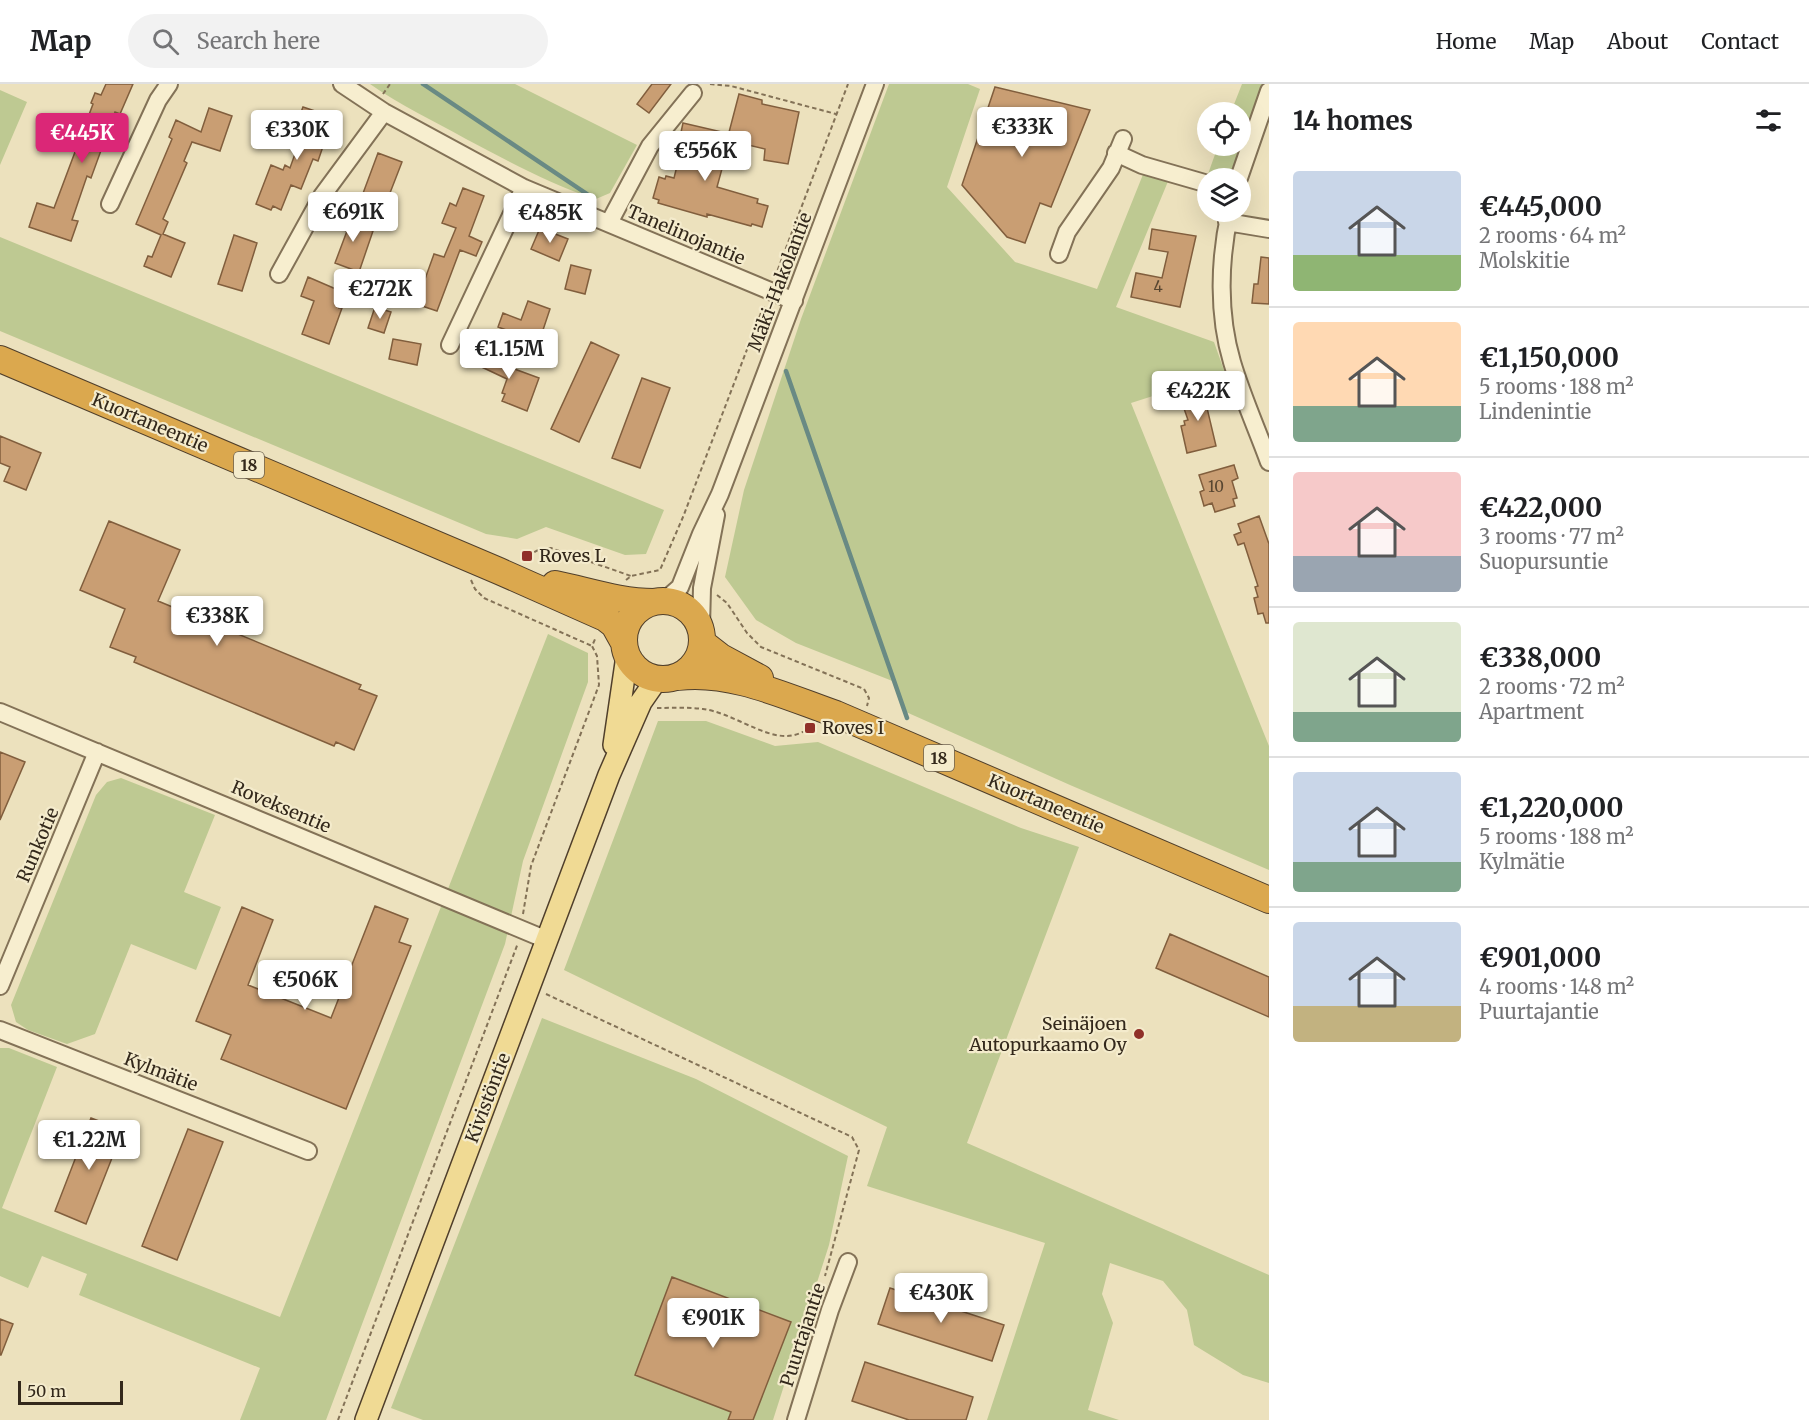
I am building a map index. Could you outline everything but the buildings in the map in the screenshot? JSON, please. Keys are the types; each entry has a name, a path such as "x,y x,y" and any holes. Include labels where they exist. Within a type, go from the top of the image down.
{"highway":[{"name":"Kuortaneentie","path":"0,359 499,571 609,608 632,602 659,601"},
{"path":"625,650 625,632 628,622 644,606 659,601"},
{"name":"18","path":"659,601 682,606 696,618 702,635"},
{"path":"609,608 625,650 639,672 668,678 688,672 701,654 702,635"},
{"name":"Kuortaneentie","path":"702,635 721,657 829,712"},
{"name":"Kuortaneentie","path":"668,678 697,674 718,677 771,691 829,712 1269,900"}],"main road":[{"name":"Kivistöntie","path":"366,1420 609,775 631,698 625,650"},
{"name":"Kivistöntie","path":"631,698 668,678"}],"street":[{"path":"110,204 158,100 169,84"},
{"name":"Tanelinojantie","path":"342,84 384,112 524,188 794,301"},
{"name":"Mäki-Hakolantie","path":"659,601 680,587 720,494 875,84"},
{"path":"1242,168 1269,91"},
{"path":"609,223 650,146 693,93"},
{"path":"279,274 322,196 384,112"},
{"path":"1059,254 1067,232 1111,168 1119,146 1142,165 1197,181"},
{"path":"450,345 524,188"},
{"path":"1227,222 1221,281 1224,321 1232,362 1269,462"},
{"path":"1245,222 1269,229"},
{"name":"Mäki-Hakolantie","path":"702,635 702,588 720,494"},
{"name":"Roveksentie","path":"0,712 547,940"},
{"name":"Runkotie","path":"0,986 97,752"},
{"name":"Kylmätie","path":"0,1030 308,1151"},
{"name":"Puurtajantie","path":"796,1420 830,1310 848,1262"}],"path":[{"path":"710,84 731,86 836,114"},
{"path":"660,570 683,517 848,84"},
{"path":"499,571 542,548 551,548 631,576 660,570 683,580"},
{"path":"338,1420 518,945 531,866 599,685 597,656 592,646 484,598 475,589 461,556"},
{"path":"592,646 618,588 631,576"},
{"path":"702,588 716,594 727,603 747,633 761,646 864,689 868,698 865,726"},
{"path":"599,685 656,708 703,708 786,736 802,732 829,712"},
{"path":"530,987 852,1137 859,1150 825,1275"}],"green space":[{"path":"370,84 515,84 637,145 610,193 596,199 546,180 514,164 405,106"},
{"path":"889,84 968,84 980,89 947,187 1015,262 1097,289 1144,172 1169,179 1116,307 1214,342 1225,373 1131,403 1269,746 1269,870 906,712 895,682 796,643 756,620 725,577 744,490 801,319"},
{"path":"1242,84 1262,84 1251,115 1251,102 1235,102"},
{"path":"0,90 27,102 0,165"},
{"path":"1214,156 1237,156 1233,168 1210,168"},
{"path":"0,237 664,510 646,554 625,555 546,527 517,539 486,534 0,331"},
{"path":"548,634 588,653 588,682 523,861 505,944 326,1420 240,1420 260,1368 79,1295 87,1274 42,1256 28,1288 0,1276 0,1048 9,1048 57,1067 2,1208 280,1317"},
{"path":"658,721 706,721 775,746 818,742 1021,828 1079,847 967,1143 1269,1275 1269,1383 1243,1375 1194,1345 1187,1310 1163,1281 1110,1263 1102,1294 1113,1323 1088,1410 1119,1420 987,1420 1045,1243 867,1186 887,1127 564,970"},
{"path":"121,778 215,815 184,892 221,907 196,970 131,944 95,1034 67,1044 28,1030 16,1022 11,1005 96,795 107,782"},
{"path":"542,1018 696,1079 848,1156 829,1245 773,1420 423,1420 391,1408"}],"waterway":[{"path":"423,84 587,194"},
{"path":"786,371 907,718"}],"place":[{"name":"Roves L","path":"527,556"},
{"name":"Roves I","path":"810,728"},
{"name":"Seinäjoen Autopurkaamo Oy","path":"1139,1034"}]}
